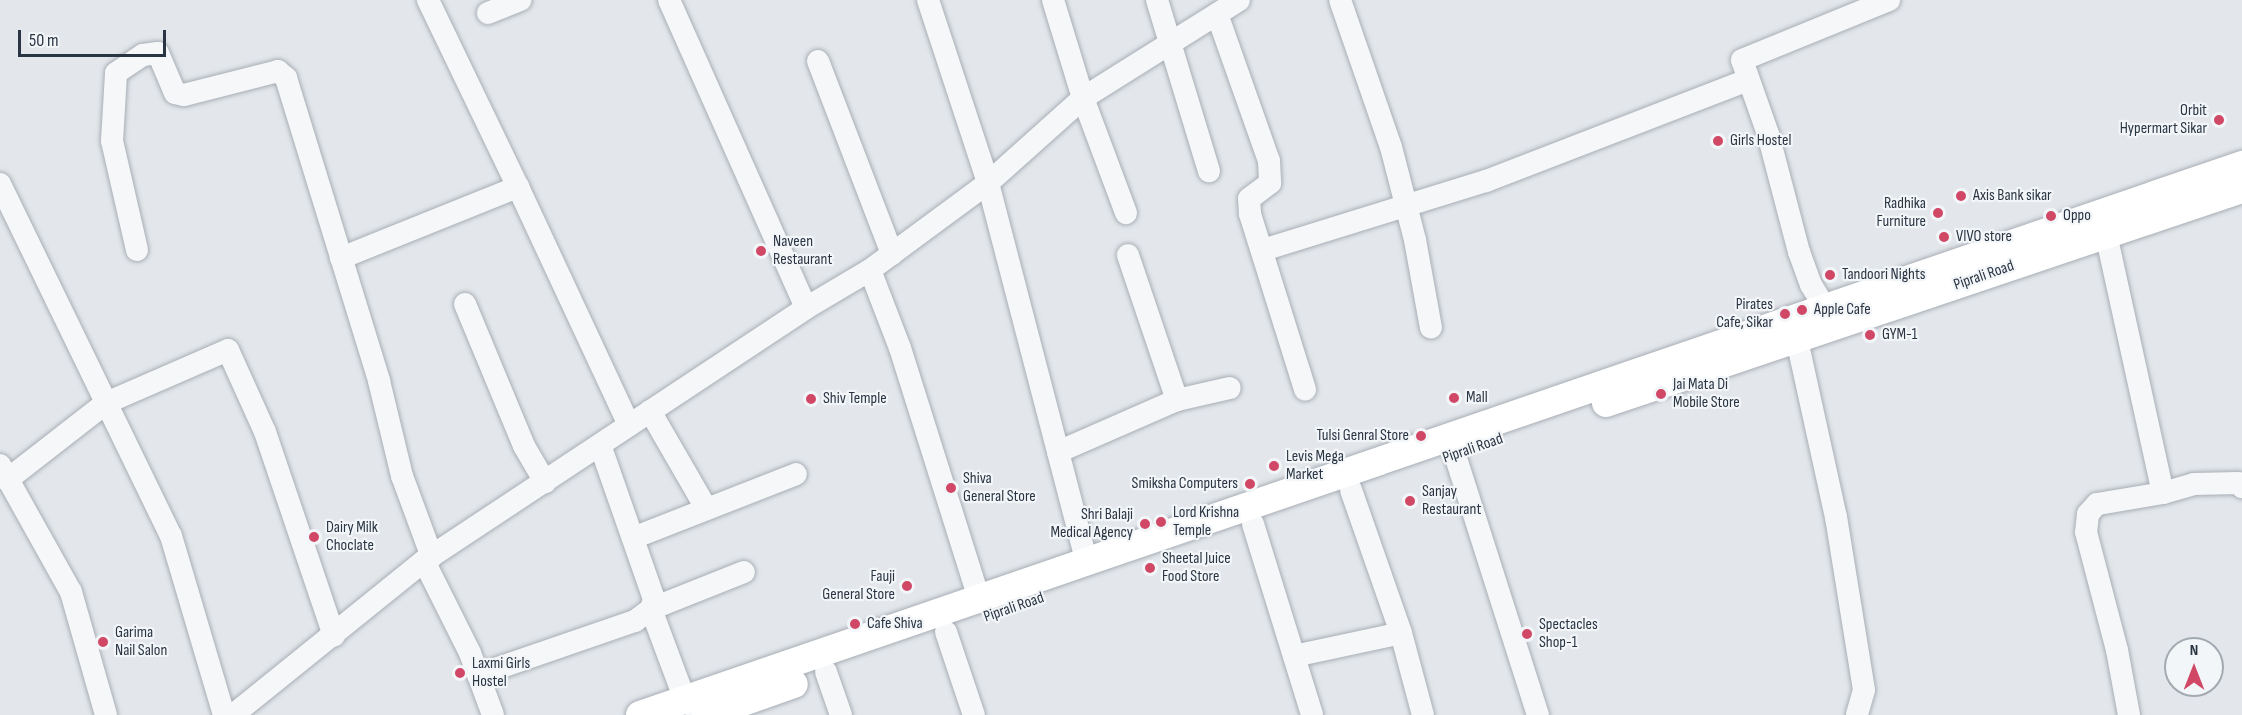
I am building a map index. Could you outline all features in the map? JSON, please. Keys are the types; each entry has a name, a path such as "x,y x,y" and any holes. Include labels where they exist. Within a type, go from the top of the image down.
{"main road":[{"path":"640,715 698,710 979,599 2242,165"},
{"name":"Piprali Road","path":"698,710 826,672 946,632 1351,490 2242,189"}],"street":[{"path":"428,0 629,425"},
{"path":"488,13 520,0"},
{"path":"669,0 806,308"},
{"path":"928,0 988,183 1087,563"},
{"path":"1053,0 1083,98 1126,213"},
{"path":"1156,0 1172,42 1209,171"},
{"path":"233,715 428,559 806,308 870,270 988,183 1083,98 1239,0"},
{"path":"1340,0 1391,147 1407,208 1431,328"},
{"path":"1825,308 1811,285 1799,252 1768,134 1742,60 1849,8 1889,0"},
{"path":"1217,14 1269,161 1270,183 1250,199 1250,214 1305,390"},
{"path":"137,250 112,141 111,100 116,73 143,55 158,52 175,93 184,95 278,71 286,78 379,381 402,476 428,559 493,715"},
{"path":"818,61 892,254"},
{"path":"1263,250 1407,208 1748,80"},
{"path":"0,184 171,536 224,715"},
{"path":"341,258 518,187"},
{"path":"2106,234 2163,493"},
{"path":"1128,255 1177,400"},
{"path":"870,270 900,348 979,599"},
{"path":"465,304 524,446 544,482"},
{"path":"1797,340 1836,518 1864,690 1857,715"},
{"path":"106,715 71,592 4,473 106,403 228,350 265,432 334,636"},
{"path":"1058,452 1177,400 1230,388"},
{"path":"650,411 706,508"},
{"path":"600,445 654,599 651,609 698,710"},
{"path":"1455,455 1538,715"},
{"path":"633,538 796,474"},
{"path":"2129,715 2117,650 2086,532 2088,514 2097,504 2163,493 2194,484 2238,483 2242,487"},
{"path":"1351,490 1401,633 1424,715"},
{"path":"1253,524 1312,715"},
{"path":"478,675 634,621 651,609 744,572"},
{"path":"946,632 974,715"},
{"path":"1294,656 1401,633"},
{"path":"826,672 841,715"}],"place":[{"name":"Orbit Hypermart Sikar","path":"2219,120"},
{"name":"Girls Hostel","path":"1718,141"},
{"name":"Axis Bank sikar","path":"1961,196"},
{"name":"Radhika Furniture","path":"1938,213"},
{"name":"Oppo","path":"2051,216"},
{"name":"VIVO store","path":"1944,237"},
{"name":"Naveen Restaurant","path":"761,251"},
{"name":"Tandoori Nights","path":"1830,275"},
{"name":"Apple Cafe","path":"1802,310"},
{"name":"Pirates Cafe, Sikar","path":"1785,314"},
{"name":"GYM-1","path":"1870,335"},
{"name":"Jai Mata Di Mobile Store","path":"1661,394"},
{"name":"Mall","path":"1454,398"},
{"name":"Shiv Temple","path":"811,399"},
{"name":"Tulsi Genral Store","path":"1421,436"},
{"name":"Levis Mega Market","path":"1274,466"},
{"name":"Smiksha Computers","path":"1250,484"},
{"name":"Shiva General Store","path":"951,488"},
{"name":"Sanjay Restaurant","path":"1410,501"},
{"name":"Lord Krishna Temple","path":"1161,522"},
{"name":"Shri Balaji Medical Agency","path":"1145,524"},
{"name":"Dairy Milk Choclate","path":"314,537"},
{"name":"Sheetal Juice Food Store","path":"1150,568"},
{"name":"Fauji General Store","path":"907,586"},
{"name":"Cafe Shiva","path":"855,624"},
{"name":"Spectacles Shop-1","path":"1527,634"},
{"name":"Garima Nail Salon","path":"103,642"},
{"name":"Laxmi Girls Hostel","path":"460,673"}]}
